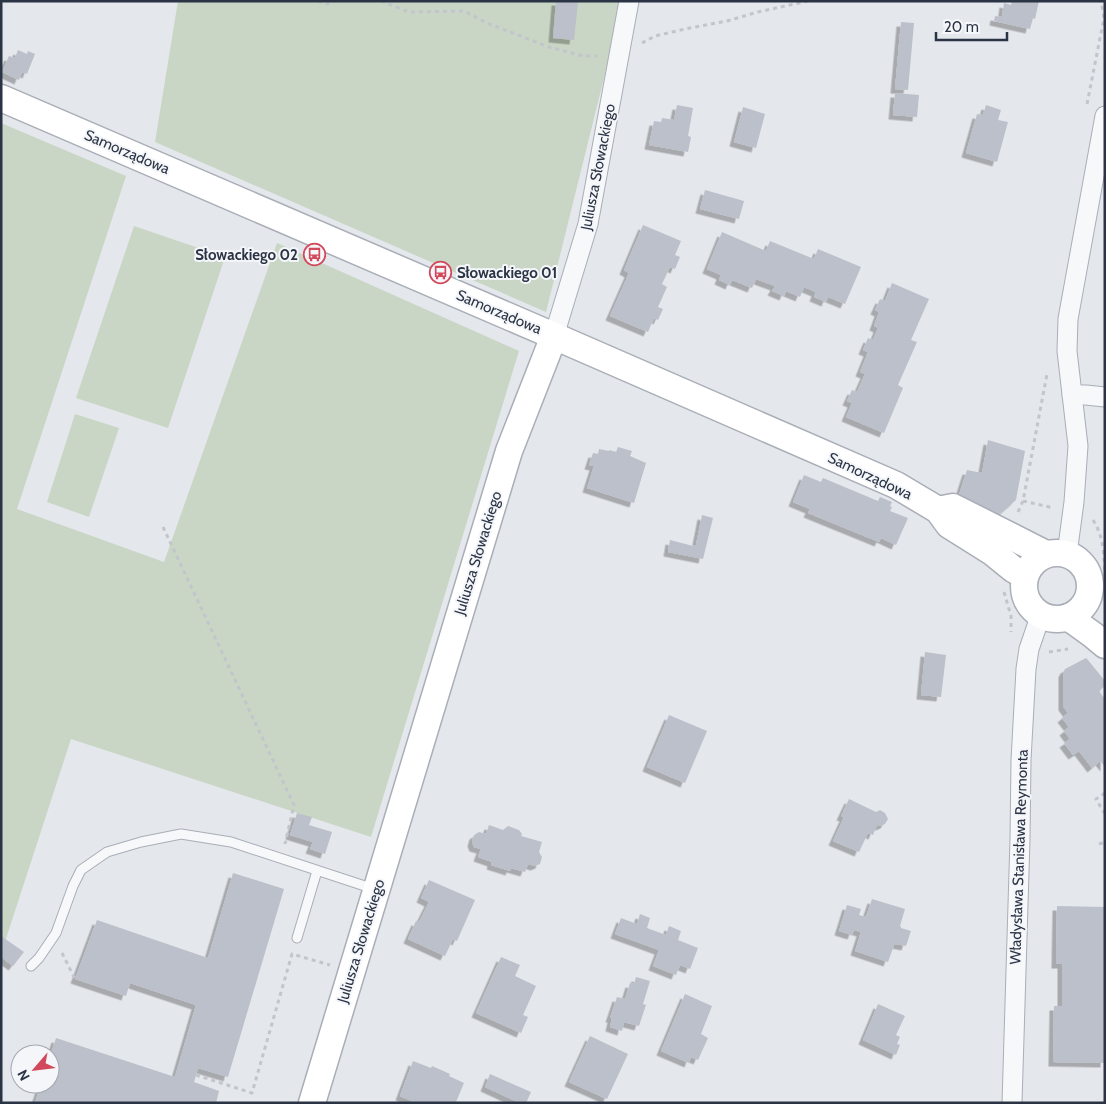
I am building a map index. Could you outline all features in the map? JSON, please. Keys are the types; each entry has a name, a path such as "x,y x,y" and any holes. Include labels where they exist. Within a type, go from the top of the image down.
{"street":[{"name":"Juliusza Słowackiego","path":"312,1103 509,451 554,336 588,224 629,1"},
{"name":"Samorządowa","path":"1,98 554,336 896,486 938,510 949,525 992,552 1013,569 1013,580"},
{"path":"1099,595 1084,604 1077,612 1068,617 1058,619 1041,614 1031,606 1024,586 1013,580 1037,559 1056,554 1076,484 1078,446 1067,351 1068,319 1105,116"},
{"path":"1072,395 1105,397"},
{"name":"Samorządowa","path":"938,510 952,508 1056,554 1076,558 1086,570 1090,585 1099,595"},
{"name":"Władysława Stanisława Reymonta","path":"1012,1103 1026,670 1029,650 1041,614"},
{"path":"1068,617 1105,645"}],"lane":[{"path":"31,966 54,937 73,886 82,870 106,852 141,842 181,834 231,842 376,890"},
{"path":"297,938 317,871"}],"path":[{"path":"270,1 279,1"},
{"path":"318,1 326,4 336,1"},
{"path":"381,1 409,12 464,11 487,23 550,47 583,56 619,55 655,36 808,1"},
{"path":"1023,501 1059,510"},
{"path":"1092,519 1102,540 1099,595"},
{"path":"163,527 294,805 281,859"},
{"path":"1011,635 1013,580"},
{"path":"1105,793 1096,799 1105,814"},
{"path":"1099,844 1105,842"},
{"path":"54,937 75,980"},
{"path":"196,1075 252,1093 292,954 352,972"}],"green space":[{"path":"178,1 623,1 546,312 155,142"},
{"path":"1,123 126,176 17,509 164,562 277,243 519,351 371,837 71,739 1,954"},
{"path":"134,226 225,257 168,428 76,398"},
{"path":"75,414 119,428 89,517 47,502"}],"building":[{"path":"556,1 578,2 574,40 553,38"},
{"path":"1012,1 1039,1 1035,19 1033,18 1030,29 994,21 995,16 1002,17 1004,3 1011,5"},
{"path":"901,22 914,23 908,90 895,89"},
{"path":"18,50 27,54 28,51 35,54 27,74 22,72 19,80 2,72 9,56 15,58"},
{"path":"895,93 919,95 917,117 893,115"},
{"path":"677,105 693,108 688,136 691,137 688,152 649,145 654,121 661,122 662,118 674,120"},
{"path":"986,105 1001,110 998,120 1008,122 997,162 966,153 977,114 983,115"},
{"path":"743,107 765,114 756,148 734,142"},
{"path":"705,190 744,201 739,219 700,209"},
{"path":"643,225 681,241 675,255 680,257 675,269 670,267 662,284 667,287 658,307 663,309 658,320 654,318 648,332 610,316 629,273 624,270"},
{"path":"722,232 766,251 770,241 814,259 818,249 861,267 845,304 828,297 826,302 814,297 816,292 804,287 800,297 786,291 784,296 772,291 775,286 756,279 752,288 732,280 730,285 719,280 721,275 707,269"},
{"path":"892,283 929,299 911,340 917,342 898,385 903,388 884,433 846,417 852,403 847,401 852,390 857,392 865,374 860,372 868,352 863,350 868,338 873,340 878,328 874,326 879,312 875,310 880,299 885,301"},
{"path":"988,440 1025,451 1016,500 1000,514 959,495 967,470 982,473"},
{"path":"618,447 632,451 630,456 646,463 634,503 587,488 594,466 589,465 593,453 598,454 599,449 616,452"},
{"path":"804,475 821,482 823,478 878,501 880,497 892,502 890,511 908,518 896,545 881,538 879,542 808,513 810,509 793,502"},
{"path":"702,515 713,518 703,559 668,552 670,540 693,546 696,545"},
{"path":"925,652 946,655 941,697 921,695"},
{"path":"1086,658 1105,681 1105,686 1099,691 1105,699 1105,767 1100,761 1092,768 1079,751 1073,755 1064,743 1070,739 1064,731 1069,727 1062,718 1068,713 1063,706 1063,673 1065,669"},
{"path":"669,715 707,731 685,783 647,767"},
{"path":"849,799 876,812 880,810 885,813 888,819 885,824 877,825 873,835 868,833 859,852 833,841 844,817 841,816"},
{"path":"297,813 312,817 309,825 332,832 325,854 310,849 313,842 290,835"},
{"path":"489,825 503,830 508,826 519,830 522,834 521,836 542,842 539,852 542,857 540,864 535,866 528,864 525,872 511,868 510,871 491,865 492,862 478,857 481,849 474,847 472,842 474,835 479,832 486,834"},
{"path":"233,873 284,889 228,1077 198,1068 194,1082 219,1091 216,1103 35,1103 38,1094 60,1094 60,1044 54,1044 56,1038 175,1077 196,1005 130,983 126,996 75,979 97,920 208,958"},
{"path":"429,880 475,900 457,941 453,939 445,956 408,939 416,921 419,922 429,902 421,898"},
{"path":"872,899 905,909 900,926 911,931 906,946 894,945 888,962 855,951 861,932 854,930 852,935 839,931 847,905 861,909 859,915 866,917"},
{"path":"1057,906 1105,907 1105,1063 1053,1062 1054,1006 1062,1006 1062,964 1056,964"},
{"path":"640,914 650,918 647,928 666,935 669,926 681,931 678,940 698,948 690,969 680,965 676,975 653,966 659,950 615,934 621,918 637,924"},
{"path":"1,936 24,952 13,966 1,957"},
{"path":"501,957 520,965 515,976 536,986 523,1015 528,1017 521,1033 476,1013"},
{"path":"636,977 650,981 643,1004 646,1005 639,1026 624,1022 622,1031 610,1027 612,1018 610,1018 617,997 625,999 630,983 634,984"},
{"path":"685,994 712,1006 701,1034 708,1038 698,1060 691,1057 689,1063 661,1051"},
{"path":"878,1004 905,1016 896,1035 900,1037 897,1044 900,1045 896,1055 863,1040"},
{"path":"590,1036 628,1054 607,1099 569,1082"},
{"path":"413,1061 431,1068 432,1066 464,1083 456,1102 416,1103 400,1096"},
{"path":"490,1074 531,1092 526,1103 520,1103 485,1087"}],"place":[{"name":"Słowackiego 02","path":"314,255"},
{"name":"Słowackiego 01","path":"441,273"}]}
